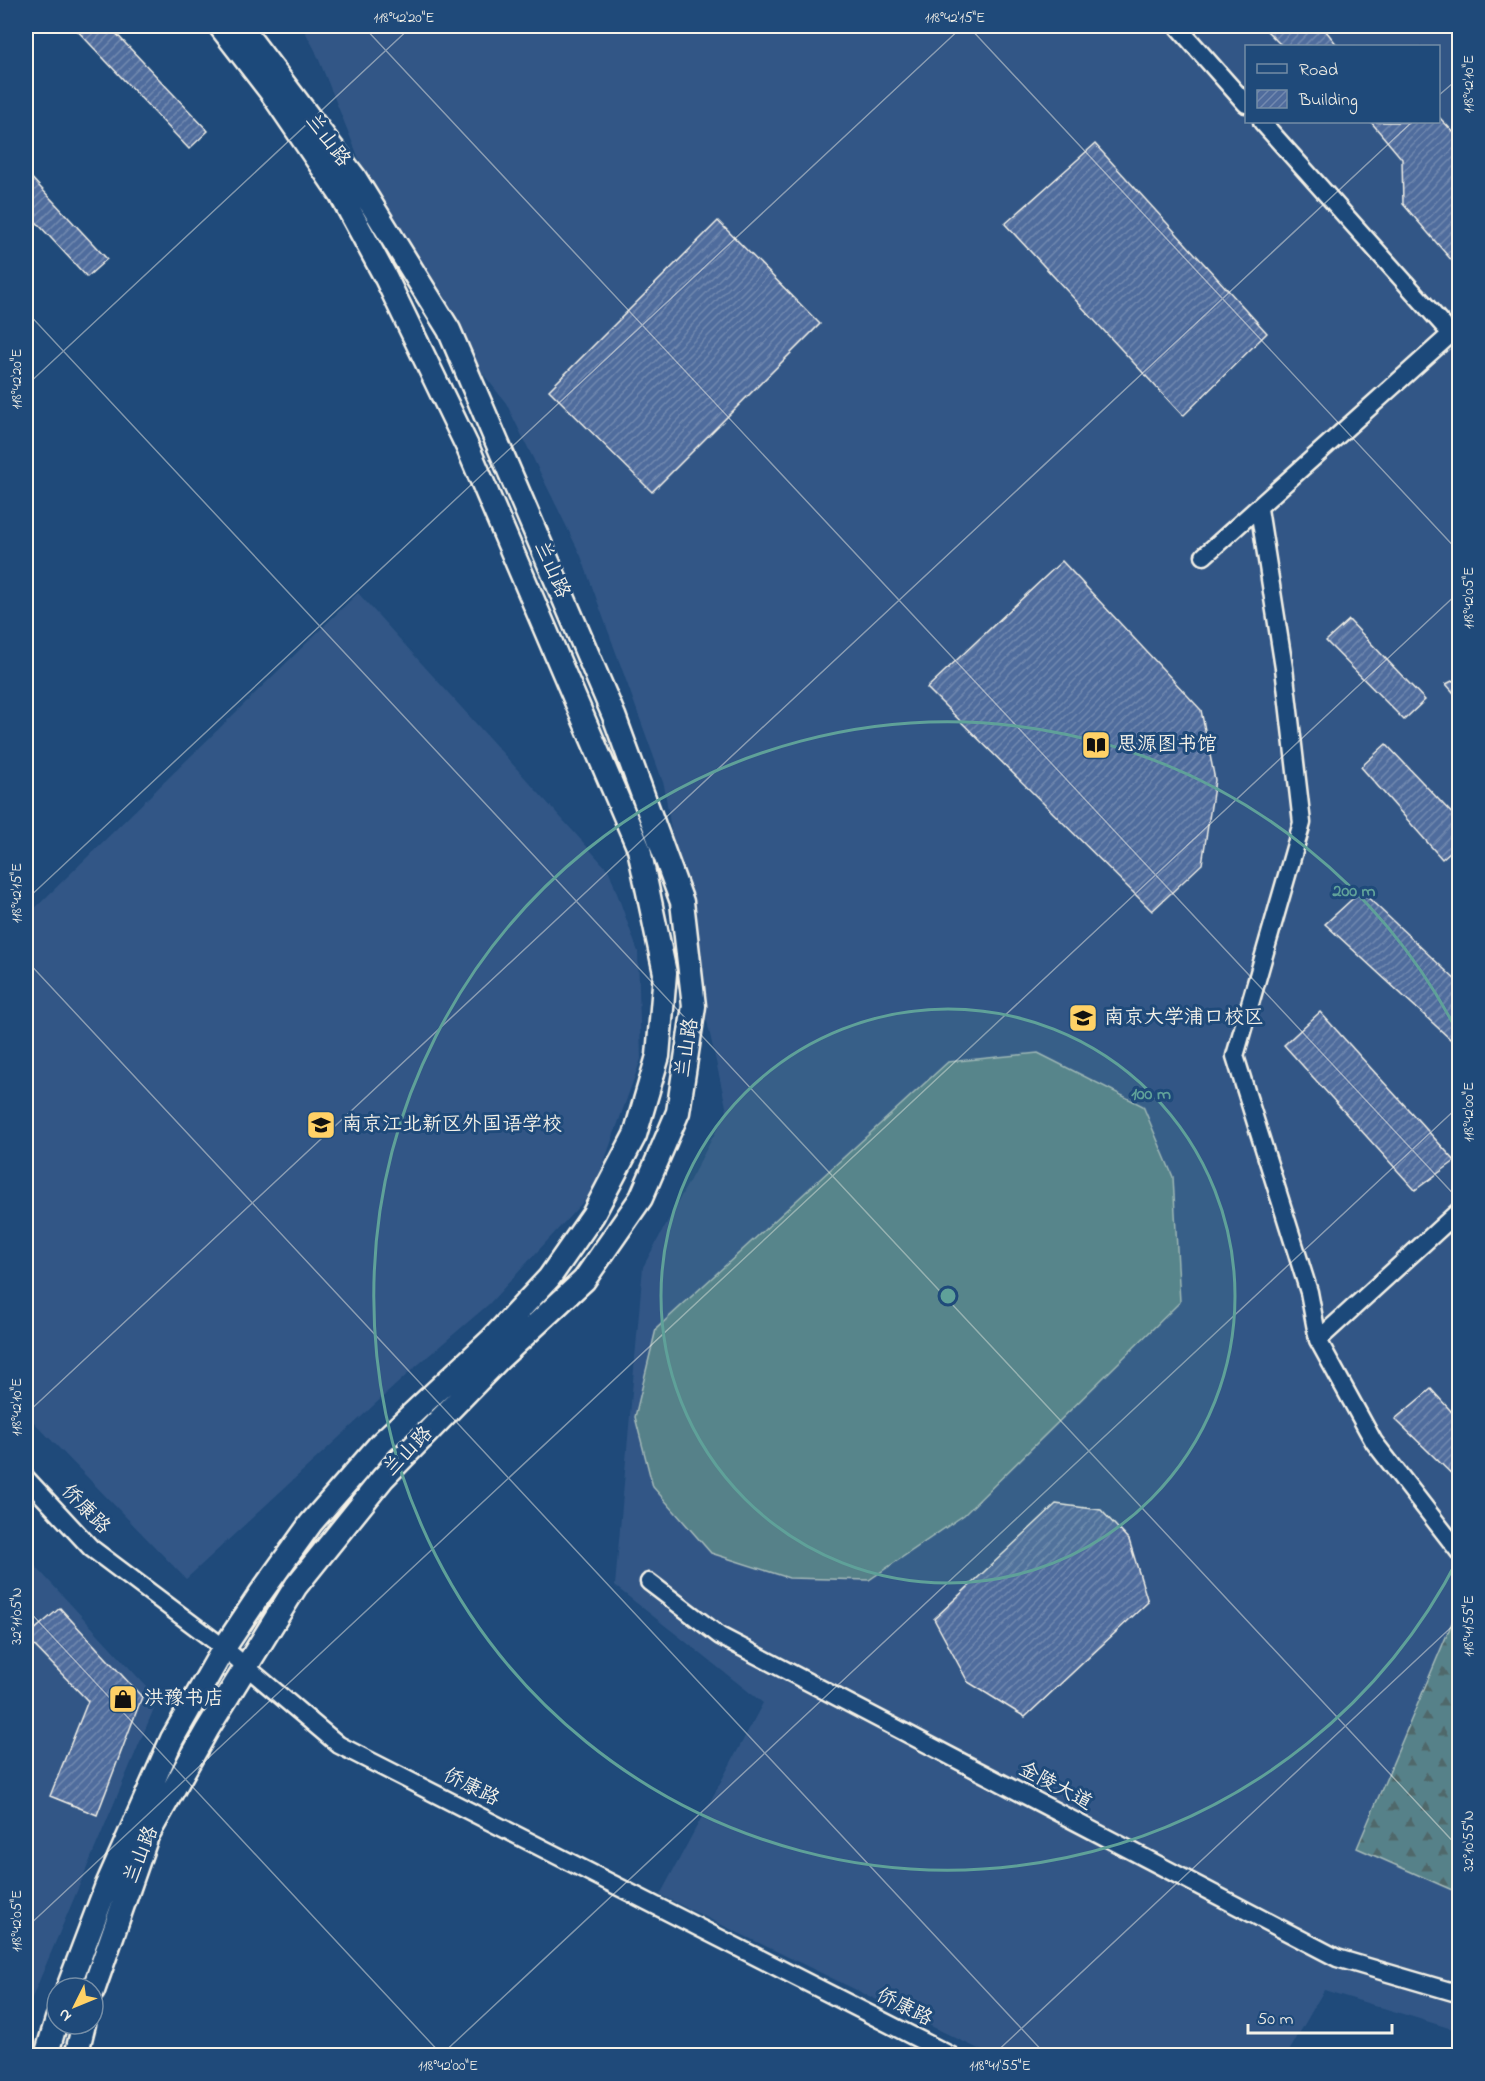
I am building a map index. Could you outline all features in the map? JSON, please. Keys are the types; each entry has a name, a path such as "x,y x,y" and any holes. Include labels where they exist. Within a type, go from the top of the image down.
{"street":[{"name":"兰山路","path":"73,1976 107,1885 172,1739 224,1648 311,1523 381,1443 492,1339 549,1278 593,1215 635,1135 658,1056 665,973 639,849 468,448 386,278 341,195 271,92 220,26"},
{"name":"兰山路","path":"98,1976 147,1836 207,1730 296,1586 382,1478 499,1359 584,1280 641,1198 678,1112 694,1006 682,902 614,716 449,330 355,178 240,26"},
{"path":"1177,26 1245,103"},
{"path":"1204,556 1455,335 1263,123"},
{"path":"1259,509 1284,668 1302,823 1235,1056 1309,1293 1318,1340 1374,1443 1460,1553"},
{"path":"1318,1340 1460,1210"},
{"name":"侨康路","path":"26,1478 91,1548 247,1666 339,1745 952,2055"},
{"name":"金陵大道","path":"649,1582 720,1635 1337,1958 1460,1994"},
{"path":"46,2055 52,2036"},
{"path":"76,2055 81,2036"}],"shaded area":[{"name":"南京大学浦口校区","path":"302,26 1459,26 1459,2031 1324,1990 1287,2055 991,2055 660,1895 763,1703 615,1586 643,1267 727,1111 686,926 664,785 581,556 506,403 407,277 315,50"},
{"name":"南京江北新区外国语学校","path":"358,593 609,871 638,952 641,1059 594,1190 489,1304 413,1369 186,1579 26,1414 26,917"},
{"path":"26,1556 158,1699 26,2012"}],"green space":[{"path":"1038,1053 1143,1106 1173,1177 1180,1302 964,1515 869,1580 789,1578 711,1553 653,1487 635,1417 656,1329 948,1062"},
{"path":"1459,1613 1459,1893 1357,1848 1454,1618"}],"building":[{"path":"73,26 109,26 208,131 189,149"},
{"path":"1262,26 1322,26 1337,45 1281,45"},
{"path":"1440,118 1460,139 1460,270 1403,204 1402,159 1372,123 1440,123"},
{"path":"1095,144 1267,333 1183,416 1005,224"},
{"path":"26,172 107,259 87,277 26,211"},
{"path":"718,221 820,324 652,492 549,390"},
{"name":"思源图书馆","path":"1062,561 1201,710 1215,780 1202,864 1152,911 927,688"},
{"path":"1349,620 1425,700 1404,720 1326,641"},
{"path":"1460,677 1460,700 1446,684"},
{"path":"1386,744 1460,822 1460,843 1442,859 1361,767"},
{"path":"1361,891 1460,984 1460,1048 1325,924"},
{"path":"1320,1012 1455,1161 1415,1190 1284,1045"},
{"path":"1431,1389 1460,1421 1460,1482 1395,1419"},
{"path":"1056,1504 1101,1510 1129,1540 1148,1602 1025,1717 968,1682 934,1619"},
{"path":"60,1608 142,1697 97,1815 50,1796 88,1701 26,1637"}],"place":[{"name":"思源图书馆","path":"1096,745"},
{"name":"南京大学浦口校区","path":"1083,1018"},
{"name":"南京江北新区外国语学校","path":"321,1125"},
{"name":"洪豫书店","path":"123,1699"}]}
